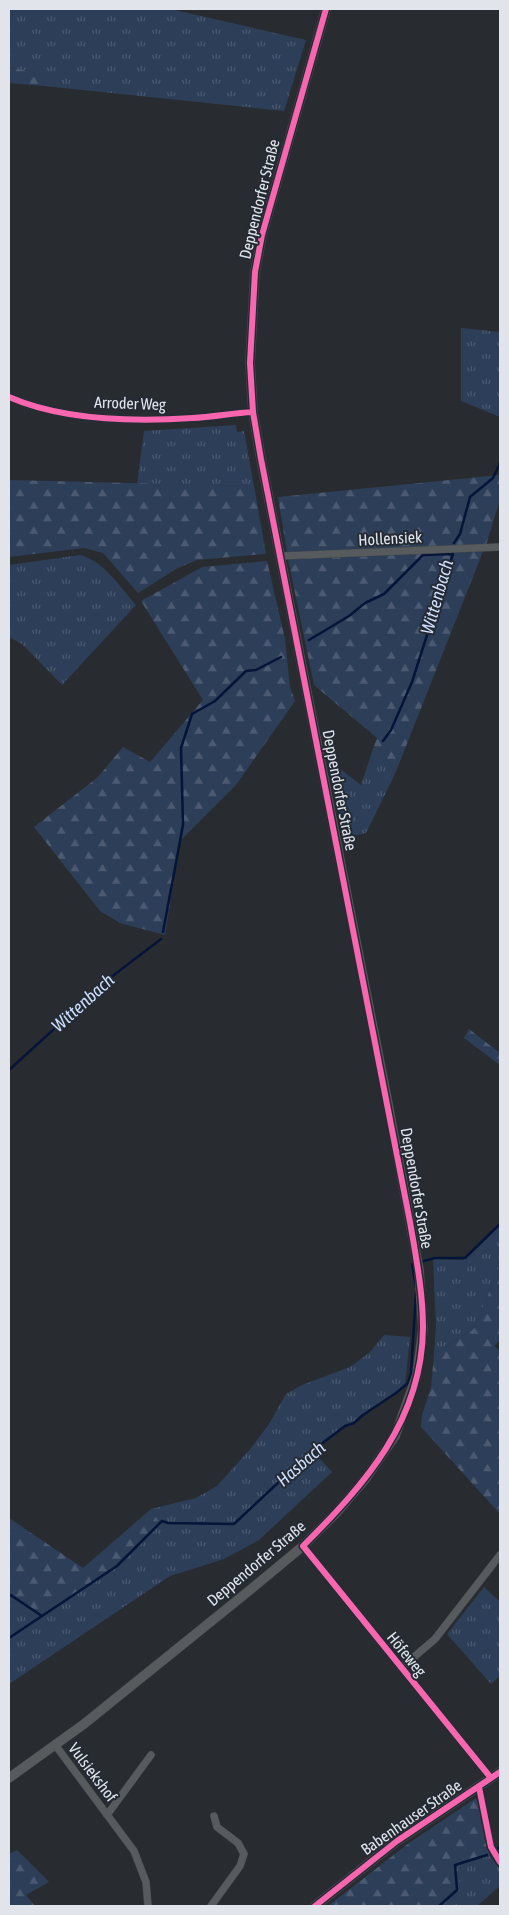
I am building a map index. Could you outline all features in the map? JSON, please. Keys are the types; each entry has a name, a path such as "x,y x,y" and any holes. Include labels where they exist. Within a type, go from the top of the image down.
{"main road":[{"name":"Babenhauser Straße","path":"315,1906 390,1847 500,1772"}],"street":[{"name":"Deppendorfer Straße","path":"9,1778 56,1746 303,1546 337,1512 366,1478 395,1436 417,1375 421,1351 422,1304 419,1270 253,412 250,355 255,272 267,218 326,9"},
{"name":"Arroder Weg","path":"9,397 45,409 113,418 193,418 253,412"},
{"name":"Hollensiek","path":"280,556 500,547"},
{"name":"Höfeweg","path":"303,1546 491,1778"},
{"name":"Höfeweg","path":"402,1668 435,1640 500,1555"},
{"name":"Vulsiekshof","path":"56,1746 129,1843 139,1862 146,1882 148,1906"},
{"name":"Vulsiekshof","path":"107,1814 151,1755"},
{"path":"479,1787 491,1847 500,1862"},
{"path":"211,1906 240,1866 244,1854 238,1843 217,1828 214,1816"}],"green space":[{"path":"9,9 170,9 306,40 284,111 44,86 45,75 9,67"},
{"path":"9,67 46,75 44,86 9,83"},
{"path":"461,328 500,332 500,417 461,401"},
{"path":"236,425 237,432 244,431 254,486 137,484 144,431"},
{"path":"500,475 500,499 486,545 287,553 278,497"},
{"path":"9,480 254,486 266,554 197,560 176,569 138,593 103,553 84,548 9,557"},
{"path":"484,549 395,774 384,754 374,746 377,738 314,685 288,559"},
{"path":"80,555 89,558 104,569 136,605 62,685 22,644 9,637 9,565"},
{"path":"267,561 285,639 290,687 295,701 236,785 180,841 165,935 120,923 100,911 34,827 98,777 123,747 150,762 203,700 141,601 202,567"},
{"path":"374,746 384,754 395,774 366,833 353,836 344,833 330,761 361,785"},
{"path":"469,1029 500,1053 500,1065 464,1038"},
{"path":"500,1223 498,1269 475,1328 434,1354 436,1326 433,1259 463,1260"},
{"path":"500,1224 500,1340 494,1346 500,1351 500,1514 421,1427 422,1415 431,1387 434,1354 475,1328 498,1269"},
{"path":"384,1335 410,1337 405,1385 309,1452 321,1460 332,1472 259,1540 224,1559 170,1576 9,1684 9,1595 26,1607 62,1599 81,1591 93,1583 128,1554 159,1522 151,1509 196,1498 217,1486 252,1447 269,1424 286,1394 302,1385 350,1367 369,1353"},
{"path":"151,1509 159,1522 114,1567 39,1618 9,1595 9,1518 83,1568"},
{"path":"484,1587 500,1602 500,1676 491,1684 447,1634"},
{"path":"476,1798 490,1856 458,1866 460,1890 443,1906 328,1906 409,1843"},
{"path":"17,1850 49,1882 26,1895 35,1906 9,1906 9,1854"},
{"path":"490,1856 500,1870 500,1886 477,1906 443,1906 460,1890 458,1866"}],"waterway":[{"name":"Wittenbach","path":"454,543 460,534 470,497 493,478 500,463"},
{"name":"Wittenbach","path":"309,640 349,616 365,603 384,594 423,555 453,554 412,682 391,730 383,741"},
{"name":"Wittenbach","path":"163,932 183,825 181,748 192,714 215,701 246,671 256,670 281,657"},
{"name":"Wittenbach","path":"9,1070 110,978 161,939"},
{"name":"Hasbach","path":"416,1287 412,1264 435,1258 465,1258 500,1224"},
{"name":"Hasbach","path":"9,1638 117,1566 162,1521 168,1523 234,1524 312,1451 408,1383 411,1373 416,1293"},
{"path":"9,1594 42,1616"},
{"path":"439,1906 457,1890 455,1865 487,1855"}],"cycle path":[{"path":"326,9 262,235 255,272 250,363 253,412 410,1222 417,1261 423,1328 420,1362 413,1393 386,1449 348,1499 303,1546 491,1778"},
{"path":"9,397 53,411 99,418 147,420 253,412"},
{"path":"315,1906 397,1841 500,1772"},
{"path":"479,1787 491,1847 500,1862"}]}
